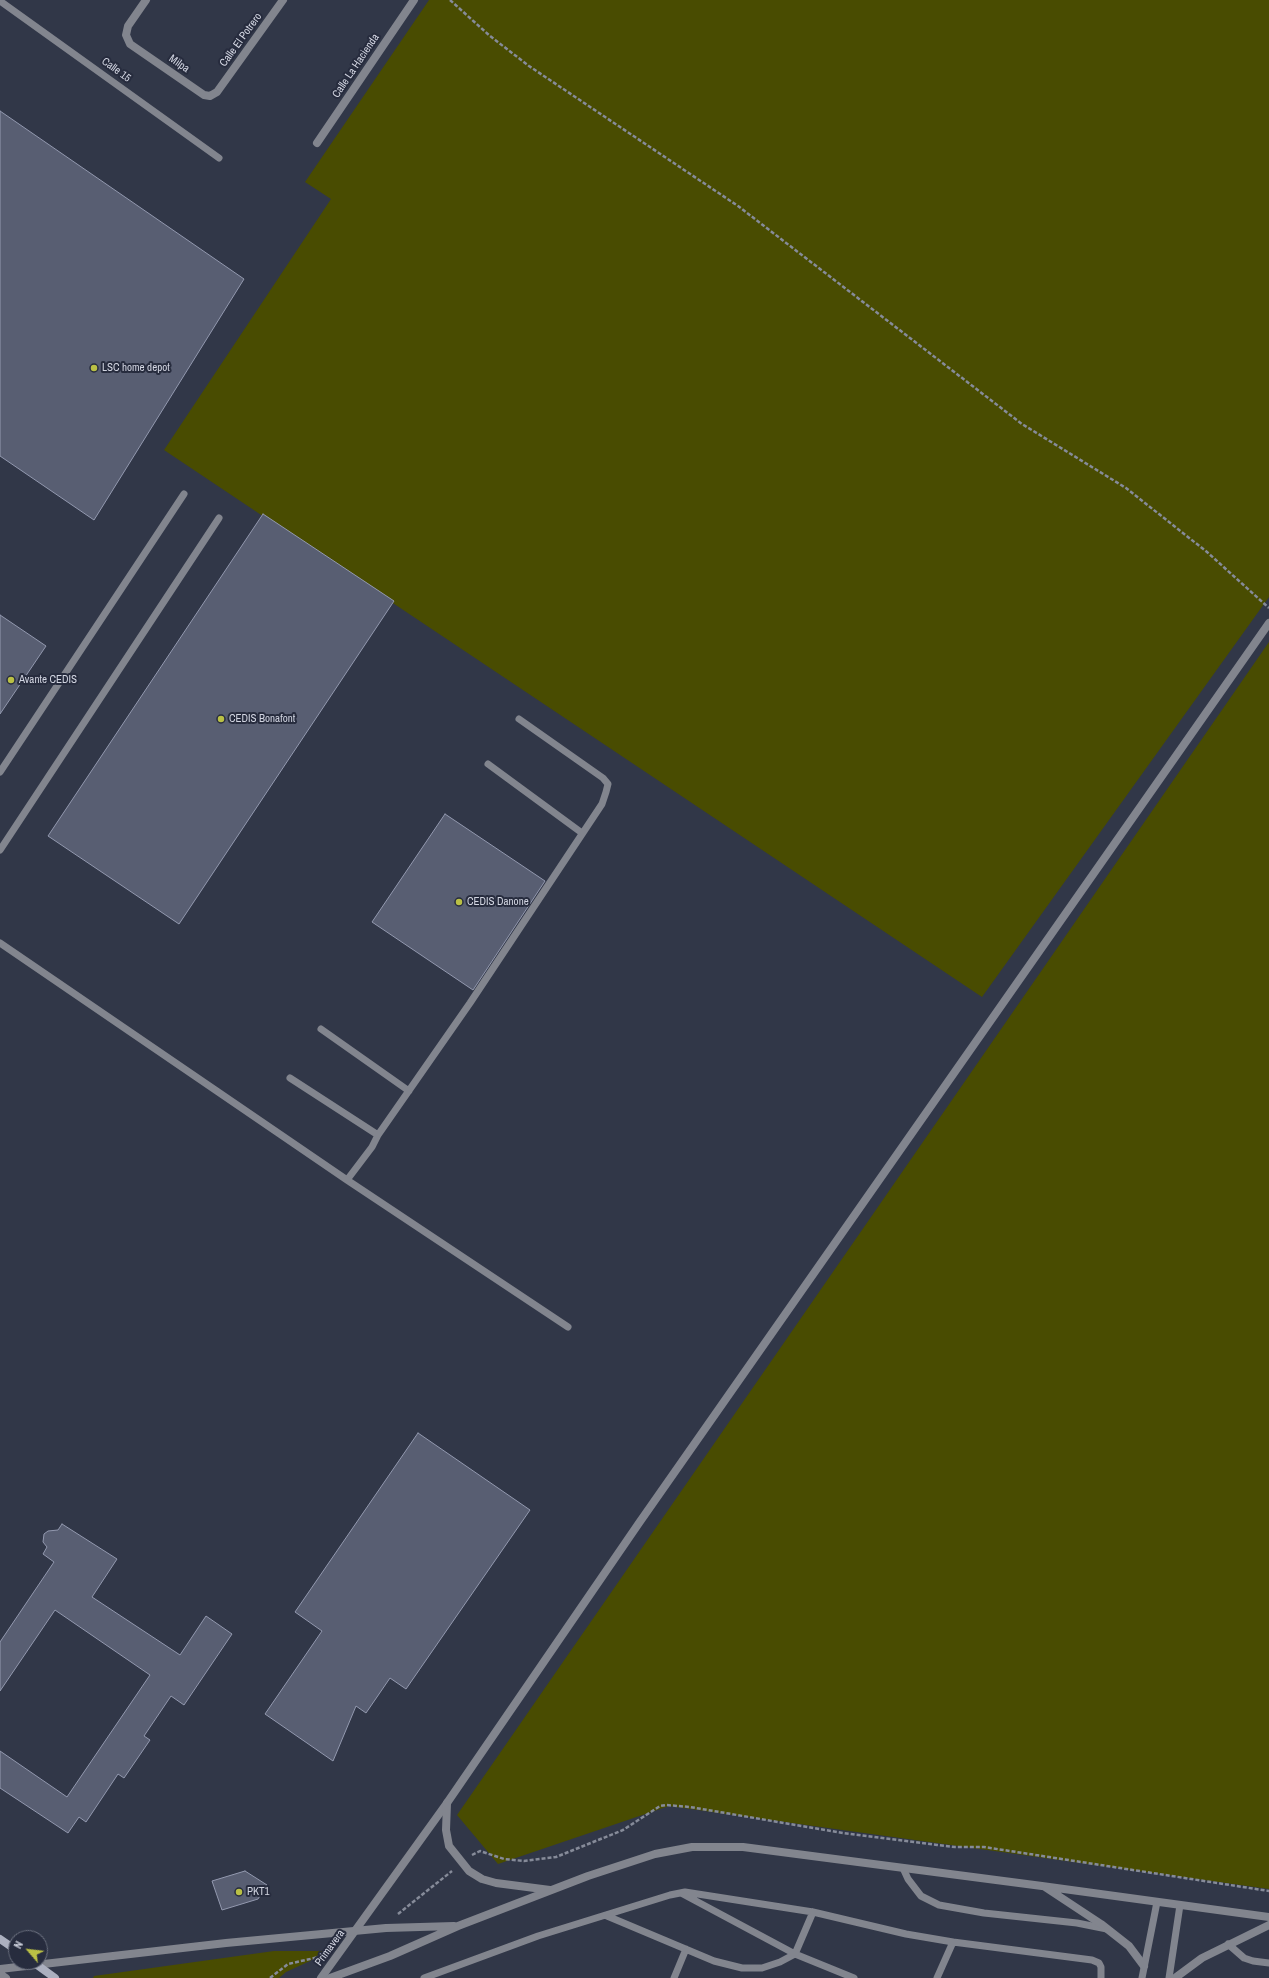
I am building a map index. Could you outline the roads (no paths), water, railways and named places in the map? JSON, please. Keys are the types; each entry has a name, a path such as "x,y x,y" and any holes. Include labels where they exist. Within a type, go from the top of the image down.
{"main road":[{"path":"44,1970 55,1978"}],"street":[{"name":"Milpa","path":"146,0 128,26 126,35 130,44 204,95 210,96 217,92"},
{"name":"Calle El Potrero","path":"217,92 283,0"},
{"name":"Calle La Hacienda","path":"317,144 414,0"},
{"name":"Primavera","path":"321,1978 447,1803 639,1523 1269,623"},
{"path":"447,1803 446,1830 448,1846 462,1864 482,1879 496,1883 550,1890"},
{"path":"330,1978 390,1956 458,1926 550,1890 640,1858 671,1850 692,1847 743,1847 1269,1917"},
{"path":"1042,1886 1107,1929 1129,1946 1144,1966"},
{"path":"1175,1978 1202,1958 1269,1925"},
{"path":"48,1963 356,1930 458,1926"},
{"path":"0,1974 6,1978"}],"lane":[{"name":"Calle 15","path":"0,1 219,158"},
{"path":"0,772 184,494"},
{"path":"0,850 219,518"},
{"path":"347,1180 372,1147 378,1135 470,1003 602,804 608,784 603,778 518,720"},
{"path":"488,764 582,833"},
{"path":"0,943 347,1180 568,1327"},
{"path":"321,1029 409,1091"},
{"path":"290,1078 378,1135"},
{"path":"904,1868 908,1879 921,1896 939,1905 984,1913 1077,1923 1107,1929"},
{"path":"679,1892 795,1954 854,1978"},
{"path":"424,1978 538,1936 679,1892 813,1912 906,1934 953,1942 1092,1960 1101,1967 1101,1978"},
{"path":"1142,1978 1157,1902"},
{"path":"1168,1978 1180,1906"},
{"path":"606,1916 714,1961 742,1968 762,1968 795,1954 813,1912"},
{"path":"937,1978 953,1942"},
{"path":"1228,1944 1244,1958 1269,1963"},
{"path":"674,1978 686,1949"}],"place":[{"name":"LSC home depot","path":"94,368"},
{"name":"Avante CEDIS","path":"11,680"},
{"name":"CEDIS Bonafont","path":"221,719"},
{"name":"CEDIS Danone","path":"459,902"},
{"name":"PKT1","path":"239,1892"}]}
